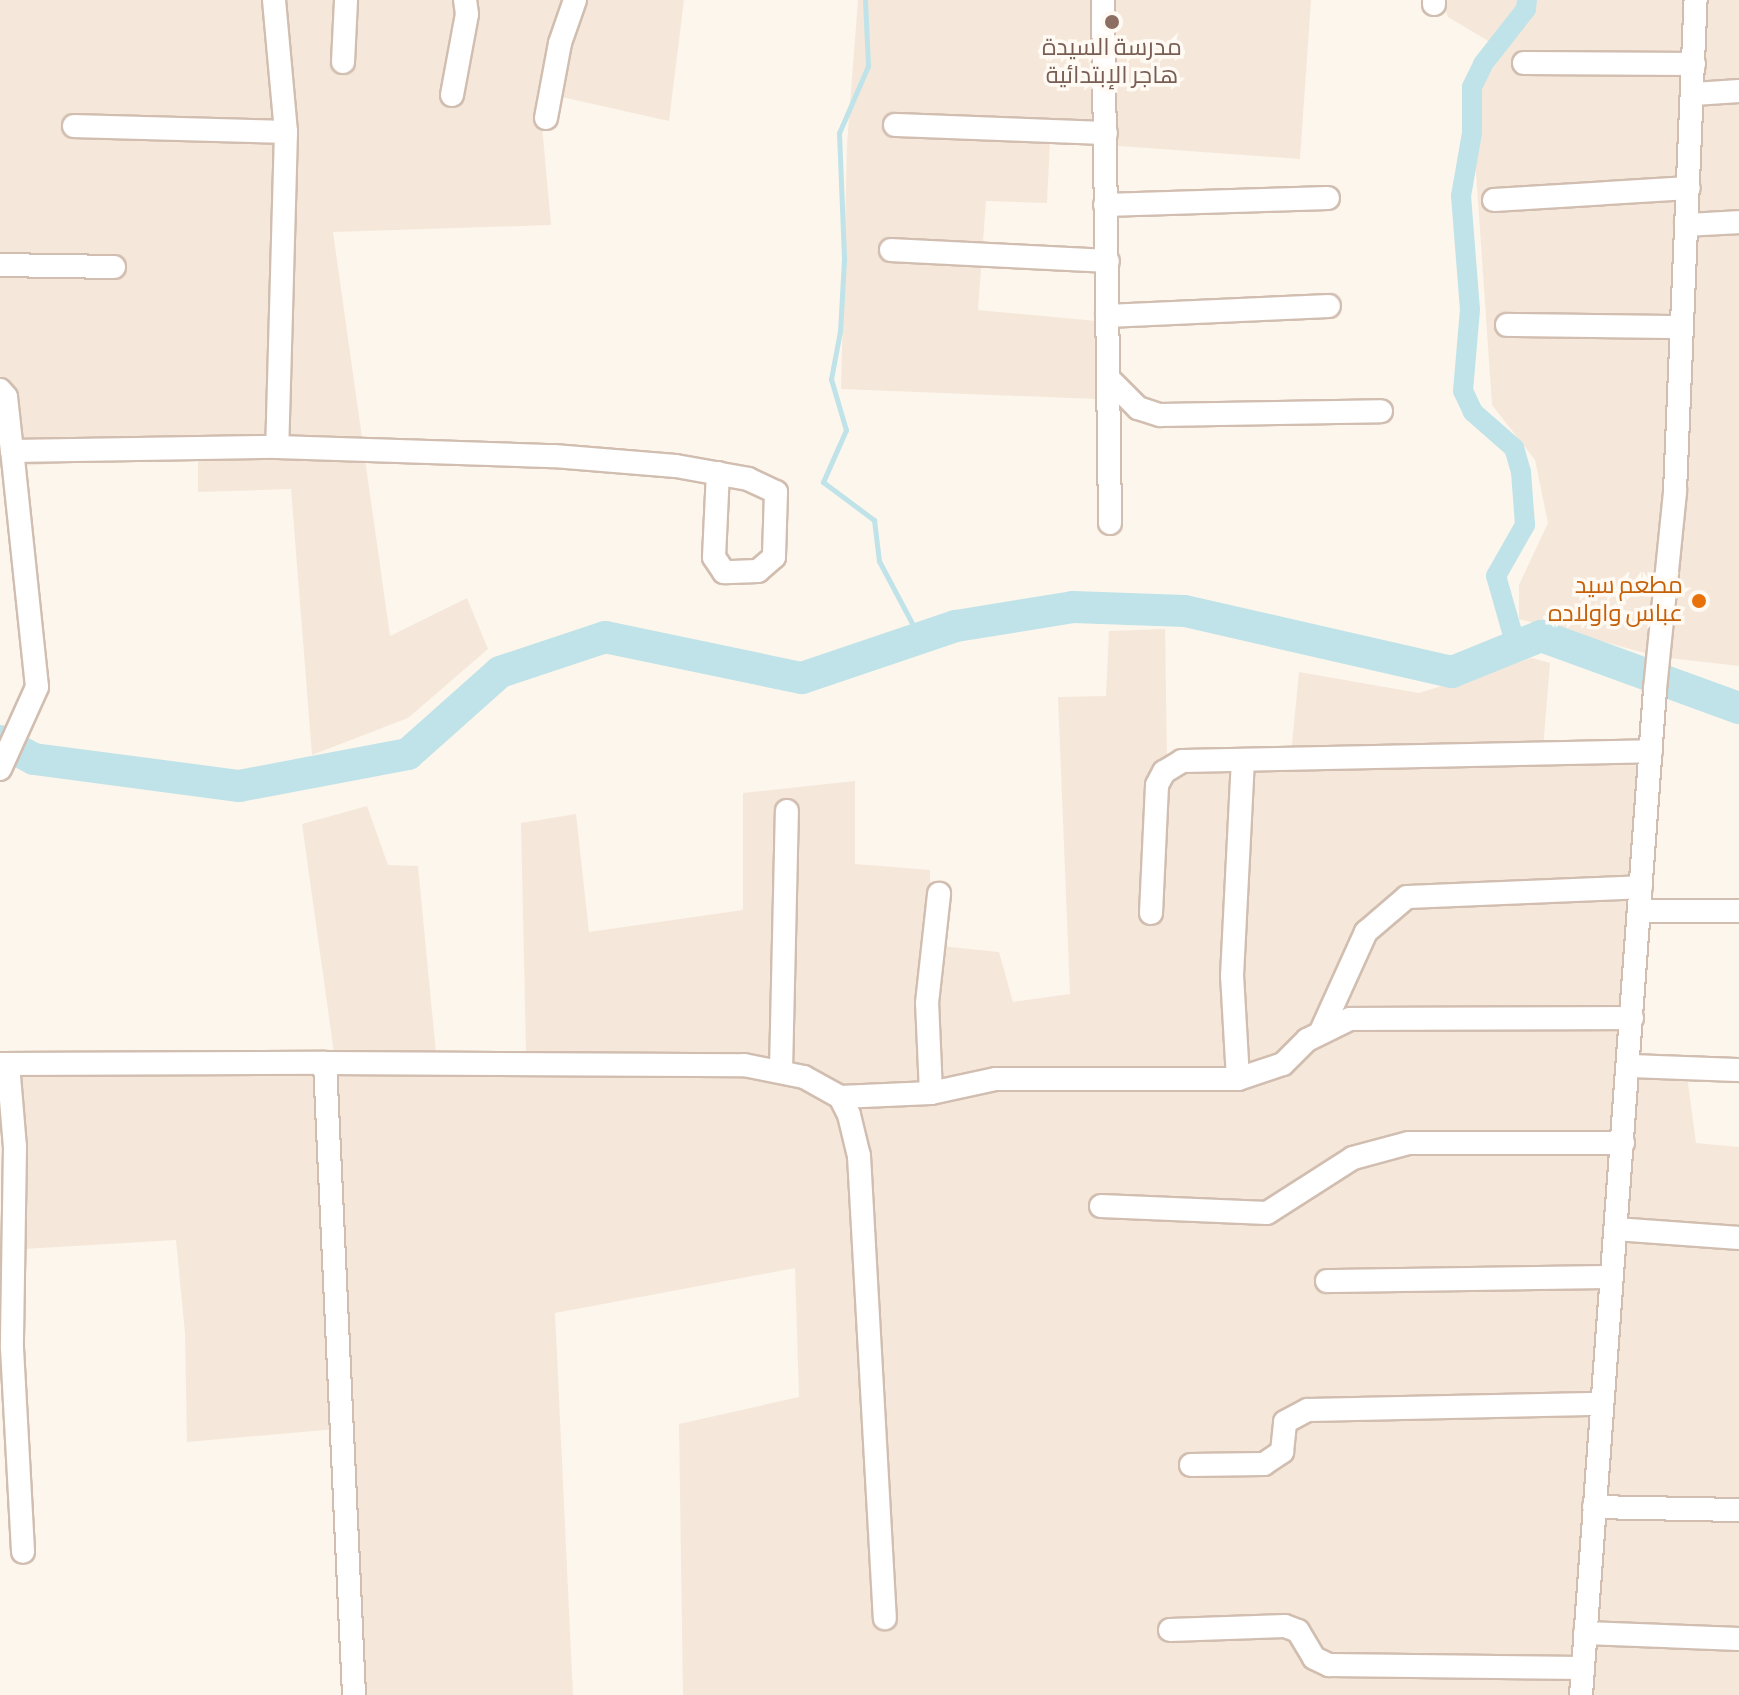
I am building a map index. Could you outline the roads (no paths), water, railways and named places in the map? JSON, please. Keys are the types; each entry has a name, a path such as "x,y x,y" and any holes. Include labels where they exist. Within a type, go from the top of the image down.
{"street":[{"path":"255,0 274,0 286,132 277,447"},
{"path":"343,62 346,0"},
{"path":"452,95 465,0"},
{"path":"546,118 560,43 575,0"},
{"path":"1103,0 1110,523"},
{"path":"1581,1695 1655,689 1675,491 1679,327 1694,94 1696,0"},
{"path":"1524,63 1694,64"},
{"path":"1694,94 1739,91"},
{"path":"895,125 1106,133"},
{"path":"74,126 286,132"},
{"path":"1494,200 1689,188"},
{"path":"1105,205 1328,198"},
{"path":"1686,225 1739,222"},
{"path":"891,250 1108,261"},
{"path":"0,265 114,267"},
{"path":"1107,316 1329,306"},
{"path":"1507,325 1679,327"},
{"path":"1110,380 1138,408 1160,415 1381,411"},
{"path":"0,390 12,451 37,687 21,730 0,769"},
{"path":"12,451 277,447 554,456 718,473 769,485 776,492 774,557 758,571 724,572 714,557 718,473"},
{"path":"1151,913 1157,785 1164,772 1182,761 1651,751"},
{"path":"1238,1079 1232,976 1243,760"},
{"path":"781,1071 787,811"},
{"path":"1322,1029 1366,932 1407,897 1641,887"},
{"path":"931,1093 927,1003 939,894"},
{"path":"1639,911 1739,911"},
{"path":"840,1097 931,1093 996,1079 1238,1079 1283,1064 1322,1029 1350,1019 1632,1018"},
{"path":"325,1063 354,1695"},
{"path":"23,1552 12,1348 15,1147 4,1064 744,1065 781,1071 824,1085 840,1097 859,1156 885,1618"},
{"path":"1629,1066 1739,1070"},
{"path":"1101,1206 1267,1213 1353,1158 1409,1143 1623,1143"},
{"path":"1616,1229 1739,1238"},
{"path":"1327,1281 1612,1277"},
{"path":"1191,1465 1264,1464 1282,1452 1285,1422 1308,1410 1602,1404"},
{"path":"1594,1507 1739,1510"},
{"path":"1170,1630 1285,1626 1298,1631 1314,1658 1329,1665 1582,1668"},
{"path":"1585,1633 1739,1639"}],"waterway":[{"path":"865,0 868,66 839,133 844,260 840,331 831,379 846,430 823,482 874,520 879,561 920,638"},
{"path":"1516,646 1496,576 1525,525 1521,472 1514,448 1473,412 1463,391 1470,310 1461,196 1472,133 1472,87 1483,64 1526,9 1527,0"},
{"path":"0,741 34,759 239,786 408,754 500,672 605,637 802,678 956,626 1073,607 1185,611 1452,672 1541,636 1739,708"}],"place":[{"name":"مدرسة السيدة هاجر الإبتدائية","path":"1112,22"},
{"name":"مطعم سيد عباس واولاده","path":"1699,601"}]}
